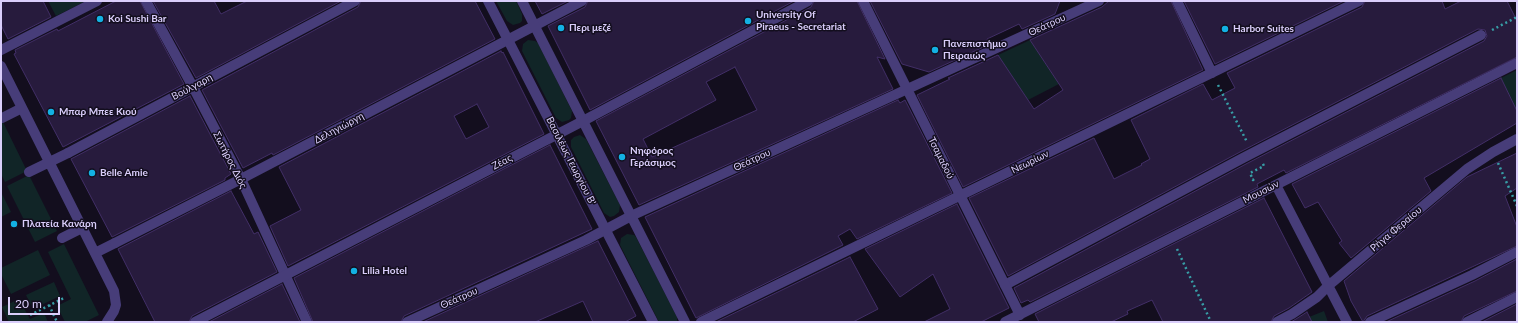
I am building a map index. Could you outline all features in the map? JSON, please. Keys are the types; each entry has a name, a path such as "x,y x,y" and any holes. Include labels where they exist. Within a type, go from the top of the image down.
{"street":[{"path":"1,50 97,1"},
{"name":"Σωτήρος Διός","path":"146,1 241,179 307,322"},
{"name":"Βούλγαρη","path":"30,172 355,1"},
{"name":"Βασιλέως Γεωργίου Β'","path":"488,1 653,322"},
{"path":"522,1 685,322"},
{"name":"Δεληγιώργη","path":"95,253 241,179 582,1"},
{"name":"Ζέας","path":"195,322 583,121 808,1"},
{"name":"Τσαμαδού","path":"862,1 1020,315"},
{"name":"Θεάτρου","path":"407,322 606,230 631,216 1099,1"},
{"path":"1177,1 1212,73"},
{"name":"Νεωρίων","path":"701,322 1360,1"},
{"path":"1005,285 1253,153 1481,35"},
{"name":"Μουσών","path":"1005,322 1517,63"},
{"path":"1,66 114,291 116,298 114,311 107,322"},
{"path":"2,118 22,108"},
{"name":"Ρήγα Φεραίου","path":"1277,322 1318,297 1328,286 1467,170 1493,152 1517,139"},
{"path":"1276,185 1347,322"},
{"path":"62,238 82,228"},
{"path":"1370,322 1472,275 1517,252"},
{"path":"1468,322 1517,297"}],"path":[{"path":"1481,35 1515,17"},
{"path":"1212,73 1253,153"},
{"path":"1493,152 1517,206"},
{"path":"1253,180 1250,173 1264,166"},
{"path":"1173,238 1211,322"},
{"path":"30,315 64,298"},
{"path":"49,306 57,322"}],"green space":[{"path":"48,1 86,1 56,16"},
{"path":"496,1 516,1 522,14 522,21 513,25 507,21"},
{"path":"528,40 538,43 572,111 571,118 569,120 562,122 556,118 522,51 523,44"},
{"path":"1030,40 1059,84 1028,100 998,55"},
{"path":"1517,70 1517,111 1501,78"},
{"path":"2,120 27,171 5,182 1,174"},
{"path":"580,135 586,139 620,205 619,212 614,216 610,217 604,213 571,147 571,140"},
{"path":"29,175 57,231 35,242 7,186"},
{"path":"1,192 11,212 1,217"},
{"path":"627,234 634,235 636,237 677,317 677,322 659,322 620,245 621,238"},
{"path":"64,244 99,315 85,322 65,322 57,306 71,299 48,252"},
{"path":"38,250 50,275 11,294 1,274 1,268"},
{"path":"54,282 60,296 33,309 26,295"},
{"path":"19,299 30,319 44,313 48,322 9,322 2,307"},
{"path":"1324,311 1328,322 1299,322 1309,317"}],"building":[{"path":"1,1 43,1 51,17 8,39 1,25"},
{"path":"116,1 140,1 184,84 63,147 14,54 16,53 15,50 57,29 58,31"},
{"path":"153,1 214,1 221,14 247,1 341,1 196,78"},
{"path":"361,1 475,1 495,39 273,155 272,153 243,168 202,90 358,7"},
{"path":"535,1 568,1 542,14"},
{"path":"588,1 794,1 590,110 548,26 585,7"},
{"path":"814,1 857,1 885,59 877,57 893,89 639,205 596,121 811,7","holes":["735,67 757,110 652,157 643,139 716,100 706,82"]},
{"name":"Πανεπιστήμιο Πειραιώς","path":"870,1 1060,1 1055,14 1022,29 1019,24 987,39 990,44 929,72 902,64"},
{"path":"1109,1 1171,1 1203,70 963,187 917,95 950,79 948,78 998,55 1034,109 1063,90 1030,40 1102,7"},
{"path":"1184,1 1344,1 1215,64"},
{"path":"1365,1 1442,1 1445,9 1461,1 1507,1 1517,21 1517,57 1286,173 1284,170 1257,184 1258,187 1030,302 1028,300 1021,303 1014,288 1246,164 1484,41 1487,36 1485,30 1478,29 1240,152 1008,276 969,198 1094,138 1114,179 1142,165 1141,164 1150,159 1131,120 1203,84 1212,100 1235,88 1227,73 1362,7"},
{"path":"501,51 502,53 503,52 544,134 288,266 270,226 301,210 279,167","holes":["477,104 489,127 466,139 454,116"]},
{"path":"1501,78 1517,111 1517,123 1424,178 1431,191 1351,258 1339,243 1342,241 1318,202 1305,208 1292,184"},
{"path":"190,96 231,174 225,178 225,180 112,237 71,159"},
{"path":"898,100 900,103 905,100 952,193 857,239 850,229 838,236 843,245 696,318 645,217"},
{"path":"550,145 592,229 404,316 401,322 313,322 294,278"},
{"path":"1517,153 1517,188 1505,196 1517,227 1517,246 1367,316 1363,322 1351,301 1344,281 1467,177"},
{"path":"231,191 254,234 258,232 277,272 192,316 189,322 155,322 118,249"},
{"path":"1264,198 1312,292 1289,308 1274,316 1271,322 1163,322 1152,300 1127,311 1128,314 1111,322 1039,322 1035,314"},
{"path":"957,204 1009,308 981,322 924,322 950,309 933,274 900,297 865,249"},
{"path":"598,241 636,316 625,322 593,322 583,301 535,322 423,322"},
{"path":"850,257 878,309 853,322 716,322"},
{"path":"1517,259 1517,291 1464,316 1461,322 1386,322 1475,281"},
{"path":"282,284 300,322 209,322"},
{"path":"1517,304 1517,322 1482,322"},
{"path":"1307,312 1312,322 1291,322 1296,319"}],"place":[{"name":"Koi Sushi Bar","path":"100,19"},
{"name":"University Of Piraeus - Secretariat","path":"748,21"},
{"name":"Περι μεζέ","path":"561,28"},
{"name":"Harbor Suites","path":"1225,29"},
{"name":"Πανεπιστήμιο Πειραιώς","path":"935,50"},
{"name":"Μπαρ Μπεε Κιού","path":"51,112"},
{"name":"Νηφόρος Γεράσιμος","path":"622,157"},
{"name":"Belle Amie","path":"92,173"},
{"name":"Πλατεία Κανάρη","path":"14,224"},
{"name":"Lilia Hotel","path":"354,271"}]}
